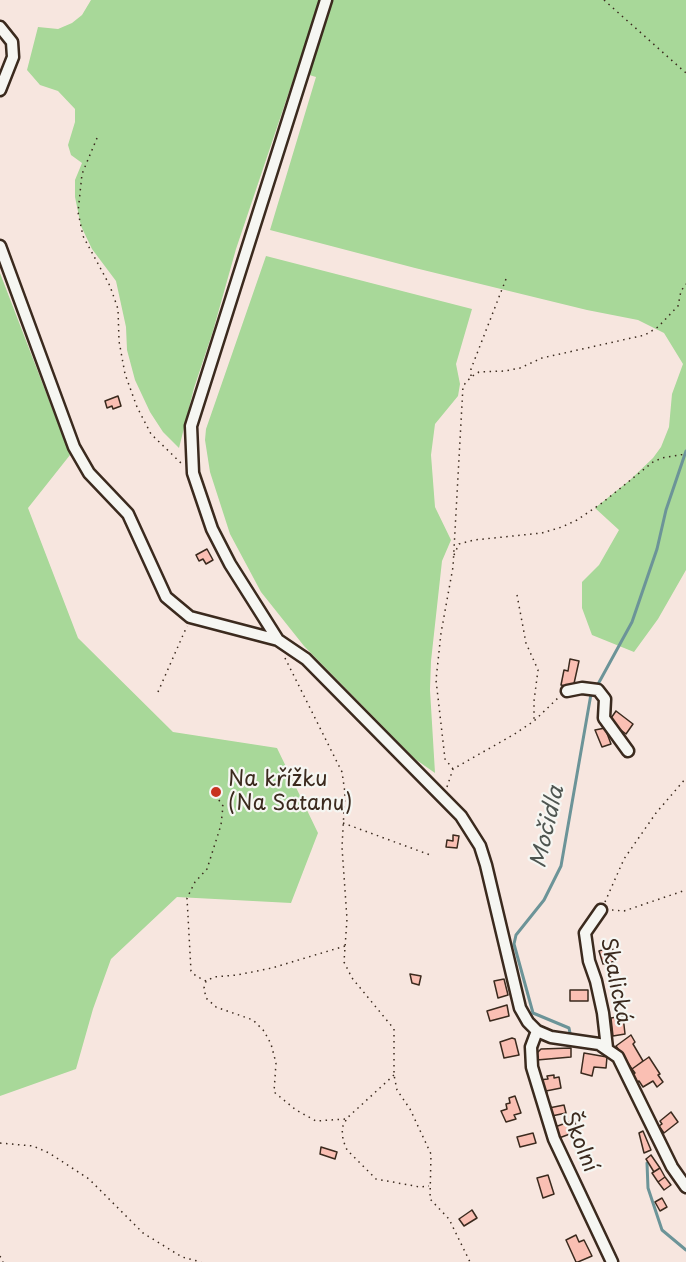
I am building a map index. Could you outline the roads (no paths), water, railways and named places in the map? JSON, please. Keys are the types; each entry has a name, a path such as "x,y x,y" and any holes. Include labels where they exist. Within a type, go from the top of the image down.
{"street":[{"path":"278,640 218,542 193,473 191,426 326,0"},
{"path":"0,27 12,42 13,57 0,90"},
{"path":"0,246 74,447 89,473 128,514 166,597 190,617 278,640 306,659 443,796 461,816 480,846 495,897 520,1008 528,1022 537,1031 551,1037 599,1044 608,1048"},
{"path":"567,692 582,688 598,690 604,699 604,718 628,751"},
{"name":"Skalická","path":"601,910 585,933 589,961 603,1013 608,1048 618,1057 672,1167 686,1187"},
{"name":"Školní","path":"537,1031 531,1047 532,1066 554,1139 612,1262"}],"waterway":[{"name":"Močidla","path":"597,686 632,622 657,549 666,510 686,451"},
{"name":"Močidla","path":"571,1038 569,1028 533,1013 514,944 516,935 544,900 561,866 591,694"},
{"name":"Močidla","path":"647,1163 648,1188 662,1230 686,1250"}],"place":[{"name":"Na křížku (Na Satanu)","path":"216,792"}]}
